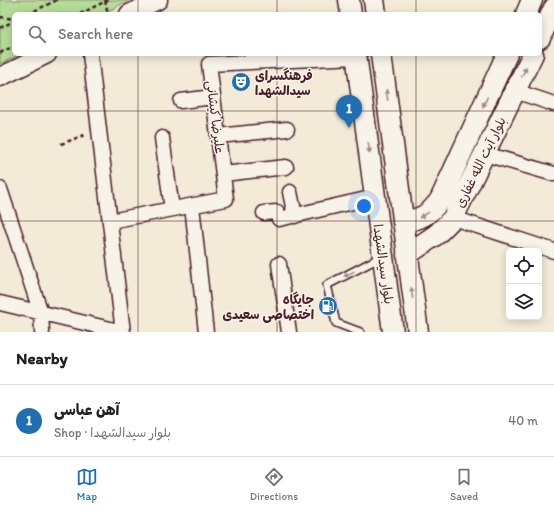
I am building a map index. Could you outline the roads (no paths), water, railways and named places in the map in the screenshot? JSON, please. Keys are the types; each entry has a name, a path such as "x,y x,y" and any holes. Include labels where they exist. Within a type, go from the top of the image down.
{"main road":[{"path":"349,0 351,12"},
{"path":"374,0 376,12"},
{"path":"527,12 532,0"},
{"path":"546,32 554,8"},
{"name":"بلوار سیدالشهدا","path":"357,56 393,332"},
{"name":"بلوار سیدالشهدا","path":"381,56 418,332"},
{"name":"بلوار آیت الله غفاری","path":"403,222 424,216 434,209 440,200 506,56"},
{"name":"بلوار آیت الله غفاری","path":"407,255 437,234 453,218 531,56"},
{"path":"465,145 485,154"}],"street":[{"path":"133,12 158,0"},
{"path":"0,77 43,56"},
{"path":"0,303 123,332 90,56"},
{"name":"علیرضا کیشانی","path":"110,221 226,199 209,64 341,56"},
{"path":"515,91 554,104"},
{"path":"181,101 213,97"},
{"path":"218,136 287,129"},
{"path":"162,138 172,209"},
{"path":"485,154 554,174"},
{"path":"223,174 286,166"},
{"path":"0,189 41,313 42,332"},
{"path":"290,192 295,216"},
{"path":"264,214 277,212 279,220 376,197"},
{"path":"192,206 206,332"},
{"path":"453,218 554,251"},
{"path":"279,264 289,332"}],"lane":[{"path":"360,332 336,323 327,285 383,256"}],"place":[{"name":"فرهنگسرای سیدالشهدا","path":"241,82"},
{"name":"آهن عباسی","path":"349,128"},
{"name":"جایگاه اختصاصی سعیدی","path":"328,306"}]}
